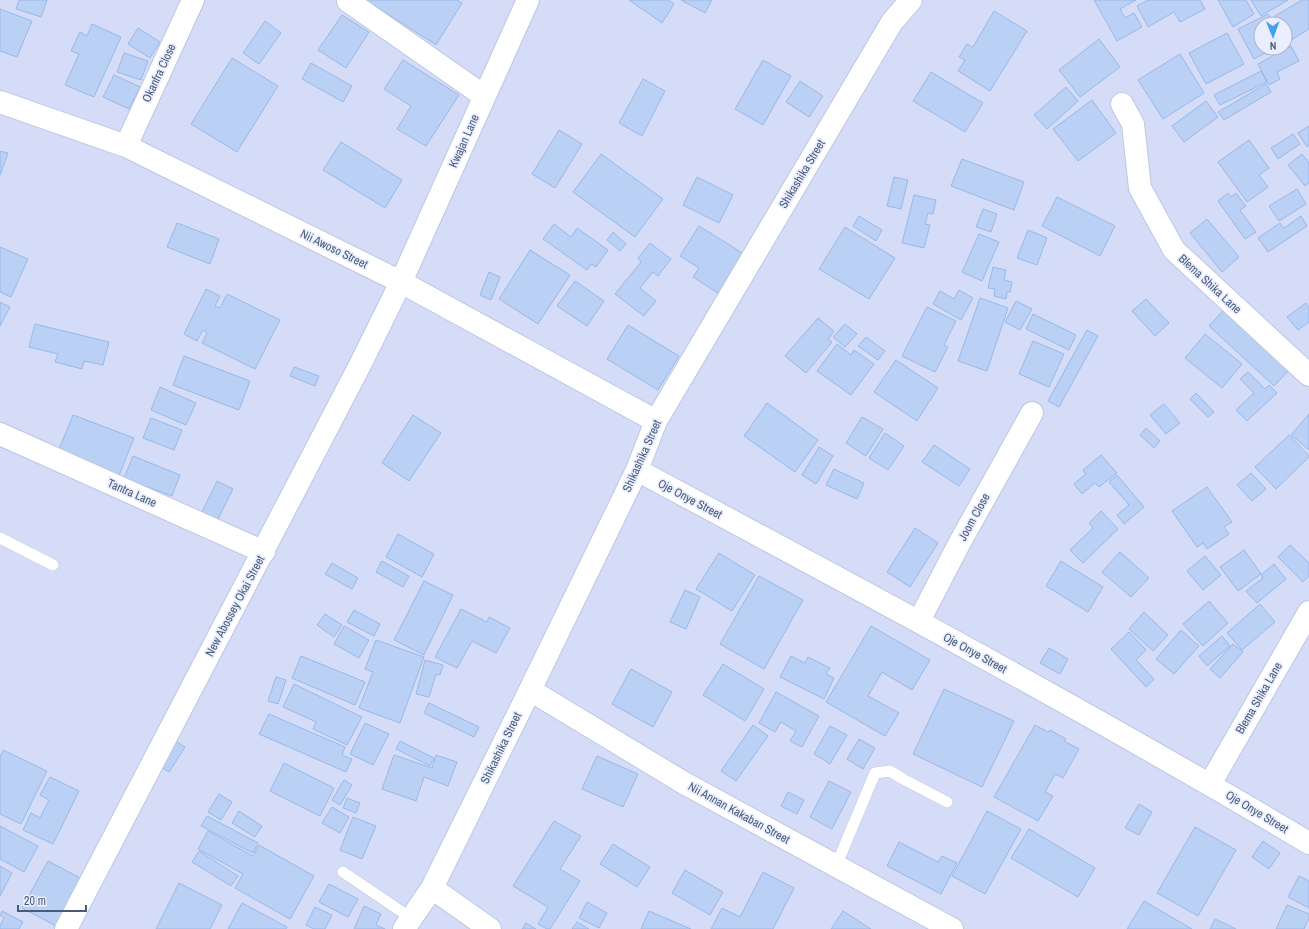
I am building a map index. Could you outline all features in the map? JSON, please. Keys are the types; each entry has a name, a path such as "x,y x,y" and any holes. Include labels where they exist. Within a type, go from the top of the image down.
{"street":[{"name":"Okanfra Close","path":"126,146 193,0"},
{"name":"Kwajan Lane","path":"400,282 528,0"},
{"name":"Shikashika Street","path":"407,924 432,888 637,470 656,421 892,22 911,0"},
{"path":"348,1 484,96"},
{"name":"Nii Awoso Street","path":"0,102 126,146 400,282 656,421"},
{"name":"Blema Shika Lane","path":"1122,104 1133,124 1140,188 1174,250 1309,376"},
{"name":"New Abossey Okai Street","path":"66,929 264,552 361,363 400,282"},
{"name":"Joom Close","path":"918,621 1032,413"},
{"name":"Tantra Lane","path":"0,434 264,552"},
{"name":"Oje Onye Street","path":"637,470 918,621 1210,784 1309,843"},
{"name":"Blema Shika Lane","path":"1210,784 1309,612"},
{"name":"Nii Annan Kakaban Street","path":"530,690 684,783 952,929"},
{"path":"432,888 490,929"}],"lane":[{"path":"0,538 53,565"},
{"path":"836,866 875,773 890,771 947,802"},
{"path":"343,872 407,924"}],"shaded area":[{"path":"0,0 1309,0 1309,929 0,929"}],"building":[{"path":"19,0 47,0 41,17 16,9"},
{"path":"366,0 457,0 462,3 436,45"},
{"path":"629,0 669,0 674,4 662,23"},
{"path":"681,0 712,0 705,13"},
{"path":"1094,0 1136,0 1120,9 1125,18 1134,13 1142,27 1117,41"},
{"path":"1148,0 1200,0 1205,9 1180,22 1174,12 1148,27 1137,6"},
{"path":"1218,0 1246,0 1254,14 1233,27"},
{"path":"1251,0 1288,0 1261,16"},
{"path":"1302,0 1309,0 1309,29 1293,39 1293,16 1275,16"},
{"path":"0,9 32,21 17,57 0,51"},
{"path":"994,11 1027,31 990,91 958,71 965,60 959,57 967,44 973,47"},
{"path":"342,15 369,32 346,68 318,50"},
{"path":"265,21 281,33 259,64 243,53"},
{"path":"1253,22 1253,56 1260,56 1254,59 1238,29"},
{"path":"92,24 121,37 94,97 65,85 79,54 71,51 80,32 87,36"},
{"path":"138,28 160,42 150,58 128,44"},
{"path":"1227,33 1244,64 1206,84 1189,53"},
{"path":"1099,39 1120,67 1080,97 1059,70"},
{"path":"1293,50 1299,61 1277,72 1280,79 1269,85 1258,64 1273,56 1293,56"},
{"path":"124,53 148,61 141,80 117,72"},
{"path":"1180,54 1204,93 1163,119 1138,80"},
{"path":"232,58 278,86 237,152 191,124"},
{"path":"403,60 459,95 426,146 397,129 411,106 384,89"},
{"path":"763,60 791,76 763,125 735,109"},
{"path":"311,63 352,86 343,102 302,79"},
{"path":"1261,71 1267,82 1220,105 1214,95"},
{"path":"931,72 983,103 965,132 913,101"},
{"path":"114,75 140,87 129,109 103,97"},
{"path":"643,79 665,91 642,136 619,123"},
{"path":"800,81 823,96 809,117 786,102"},
{"path":"1266,84 1271,92 1224,120 1218,112"},
{"path":"1066,87 1078,101 1047,129 1034,115"},
{"path":"1092,100 1116,133 1078,161 1053,129"},
{"path":"1206,101 1218,117 1184,142 1172,126"},
{"path":"1309,126 1309,145 1307,147 1298,133"},
{"path":"559,130 582,144 555,188 532,174"},
{"path":"1293,134 1300,144 1278,159 1271,148"},
{"path":"1249,140 1269,168 1259,175 1268,187 1247,202 1218,162"},
{"path":"341,142 402,180 385,208 323,170"},
{"path":"0,151 8,153 0,175"},
{"path":"601,154 663,199 635,237 573,192"},
{"path":"1302,154 1309,163 1309,183 1305,186 1288,165"},
{"path":"962,159 1024,182 1014,210 951,186"},
{"path":"697,177 733,195 719,223 683,205"},
{"path":"894,177 908,180 901,209 887,206"},
{"path":"1297,189 1306,204 1279,221 1269,206"},
{"path":"1228,193 1231,197 1236,193 1246,206 1240,210 1256,232 1245,239 1218,201"},
{"path":"914,195 936,200 933,214 928,213 925,224 930,225 924,248 902,243"},
{"path":"1057,197 1115,226 1100,256 1042,226"},
{"path":"983,209 997,214 991,232 976,227"},
{"path":"859,216 882,230 876,241 853,226"},
{"path":"1301,216 1307,226 1268,252 1258,238 1280,223 1284,228"},
{"path":"1207,219 1239,257 1222,272 1190,233"},
{"path":"177,223 219,239 210,264 167,247"},
{"path":"554,224 571,237 577,228 608,250 596,267 591,264 587,270 543,239"},
{"path":"699,226 749,257 724,297 693,277 699,268 680,256"},
{"path":"845,227 895,258 869,299 819,269"},
{"path":"1028,230 1047,238 1037,265 1017,258"},
{"path":"613,232 626,244 620,251 607,240"},
{"path":"979,234 999,242 982,281 962,272"},
{"path":"650,243 671,259 658,276 653,272 640,288 656,301 644,316 615,294 641,262 638,258"},
{"path":"0,247 28,259 11,297 0,292"},
{"path":"530,250 570,275 538,324 499,299"},
{"path":"993,267 1006,270 1004,280 1012,282 1010,292 1007,292 1006,299 994,296 995,289 988,288"},
{"path":"489,272 500,277 491,300 480,295"},
{"path":"575,281 604,301 587,326 557,306"},
{"path":"206,289 220,296 215,306 220,308 227,294 280,320 255,369 202,343 207,333 203,330 197,341 184,334"},
{"path":"959,290 973,298 961,320 933,304 940,291 954,299"},
{"path":"980,298 1008,308 987,371 958,361"},
{"path":"1146,299 1169,323 1155,336 1132,311"},
{"path":"1016,301 1032,309 1020,330 1005,322"},
{"path":"0,302 10,307 0,326"},
{"path":"1306,303 1309,307 1309,322 1298,330 1287,317"},
{"path":"1229,304 1291,368 1274,386 1209,326"},
{"path":"927,307 956,321 944,345 948,347 935,372 902,356"},
{"path":"1033,314 1076,335 1069,350 1026,329"},
{"path":"818,318 834,331 828,339 832,342 806,373 785,356"},
{"path":"35,324 109,342 103,365 84,361 82,369 55,362 58,354 29,347"},
{"path":"845,324 857,334 845,347 833,337"},
{"path":"628,325 679,356 658,390 607,359"},
{"path":"1087,330 1098,336 1059,407 1048,401"},
{"path":"1205,334 1242,364 1222,388 1185,358"},
{"path":"866,337 885,351 878,360 858,346"},
{"path":"1033,341 1064,354 1049,387 1019,374"},
{"path":"837,344 851,355 854,350 874,364 851,395 817,371"},
{"path":"184,356 250,381 239,410 173,385"},
{"path":"896,360 938,388 917,421 874,392"},
{"path":"294,367 319,376 315,386 290,376"},
{"path":"1248,372 1265,389 1269,385 1277,393 1247,421 1236,410 1254,393 1240,379"},
{"path":"160,387 196,403 186,425 151,410"},
{"path":"1196,393 1214,412 1208,417 1190,399"},
{"path":"767,403 818,440 795,472 744,436"},
{"path":"1164,404 1180,423 1166,434 1150,415"},
{"path":"1309,414 1309,450 1291,435"},
{"path":"73,415 134,438 118,478 57,454"},
{"path":"413,415 441,433 409,481 382,463"},
{"path":"862,417 883,429 866,456 846,443"},
{"path":"151,418 182,430 174,450 143,438"},
{"path":"1146,428 1160,441 1154,448 1140,435"},
{"path":"885,433 904,446 888,470 869,458"},
{"path":"1289,435 1309,457 1276,489 1255,467"},
{"path":"934,445 970,469 959,486 922,462"},
{"path":"819,447 833,456 816,484 802,475"},
{"path":"1101,455 1117,473 1099,487 1095,483 1082,494 1074,484 1086,474 1083,470"},
{"path":"133,456 180,475 172,496 124,478"},
{"path":"834,469 864,483 857,499 826,485"},
{"path":"1251,473 1266,489 1252,501 1237,485"},
{"path":"1117,475 1144,507 1124,524 1117,515 1129,505 1109,482"},
{"path":"217,481 233,489 217,521 201,514"},
{"path":"1207,487 1232,522 1224,527 1229,534 1207,549 1203,543 1197,547 1172,511"},
{"path":"1101,511 1118,529 1083,563 1070,550 1093,528 1089,523"},
{"path":"915,528 938,543 910,587 887,572"},
{"path":"398,534 434,554 422,577 386,557"},
{"path":"1290,545 1309,563 1309,576 1303,582 1278,557"},
{"path":"1244,550 1261,574 1238,591 1220,567"},
{"path":"1120,552 1149,578 1131,597 1102,572"},
{"path":"719,553 755,575 732,611 696,589"},
{"path":"1205,556 1221,575 1203,590 1187,571"},
{"path":"382,561 409,576 403,587 376,572"},
{"path":"1061,561 1103,587 1088,612 1046,586"},
{"path":"332,563 358,578 352,589 325,574"},
{"path":"1274,564 1286,579 1257,603 1246,591 1263,578 1261,575"},
{"path":"759,576 803,600 764,669 720,644"},
{"path":"424,581 453,595 424,655 394,640"},
{"path":"685,590 700,597 686,629 670,622"},
{"path":"1209,601 1228,623 1203,646 1183,624"},
{"path":"1260,604 1275,622 1242,650 1227,633"},
{"path":"461,609 487,622 489,617 510,628 496,653 472,641 457,668 435,657"},
{"path":"354,610 380,624 374,636 347,622"},
{"path":"1144,612 1168,635 1153,651 1129,629"},
{"path":"325,614 342,625 334,637 317,625"},
{"path":"344,626 369,640 359,658 334,644"},
{"path":"871,626 930,660 912,690 882,672 868,696 899,713 885,736 826,702"},
{"path":"1181,630 1199,646 1174,674 1156,659"},
{"path":"1129,632 1146,650 1136,660 1154,679 1146,687 1111,649"},
{"path":"1222,636 1230,646 1207,666 1199,656"},
{"path":"376,640 424,657 400,723 359,708 373,672 365,669"},
{"path":"1233,644 1243,652 1220,678 1210,669"},
{"path":"1049,648 1068,659 1060,674 1040,663"},
{"path":"301,656 365,682 355,705 292,678"},
{"path":"791,656 805,663 808,657 830,668 826,674 834,678 824,699 780,677"},
{"path":"425,660 443,665 440,675 436,674 429,697 416,694"},
{"path":"723,664 764,689 745,721 703,695"},
{"path":"631,669 672,692 653,727 612,704"},
{"path":"276,677 286,680 278,704 268,701"},
{"path":"294,684 362,717 347,745 313,729 316,722 283,707"},
{"path":"944,689 1014,721 982,787 913,754"},
{"path":"776,692 819,716 802,747 790,741 796,731 781,722 775,732 759,723"},
{"path":"429,703 479,727 474,737 424,713"},
{"path":"269,714 345,747 342,755 352,759 346,772 259,734"},
{"path":"365,723 389,734 373,765 350,754"},
{"path":"753,725 768,736 736,781 721,771"},
{"path":"1035,725 1048,732 1050,730 1066,739 1064,741 1079,749 1063,778 1055,774 1045,792 1053,796 1038,821 994,797"},
{"path":"830,726 847,735 830,764 814,754"},
{"path":"172,739 185,747 169,772 156,764"},
{"path":"859,739 875,748 863,769 847,759"},
{"path":"400,741 434,758 430,766 396,749"},
{"path":"3,750 47,771 21,824 0,814 0,757"},
{"path":"394,755 432,768 436,755 457,762 448,786 424,777 416,801 382,789"},
{"path":"597,756 638,774 623,807 582,789"},
{"path":"284,763 334,788 320,816 270,791"},
{"path":"50,777 79,791 53,844 23,830 31,813 40,818 49,800 40,795"},
{"path":"344,780 352,785 340,805 332,800"},
{"path":"829,781 851,792 832,829 810,817"},
{"path":"788,792 804,800 797,814 781,806"},
{"path":"219,794 232,802 221,820 208,812"},
{"path":"347,798 360,803 356,813 343,808"},
{"path":"1139,804 1152,812 1139,835 1125,828"},
{"path":"332,807 349,817 340,833 322,823"},
{"path":"239,811 262,826 255,837 232,823"},
{"path":"987,811 1021,829 985,894 952,876"},
{"path":"207,816 258,843 253,853 201,826"},
{"path":"353,817 376,826 362,859 340,850"},
{"path":"554,821 581,836 560,869 580,881 550,929 547,929 538,924 548,907 513,886"},
{"path":"0,826 38,846 24,872 0,859"},
{"path":"1195,827 1236,850 1198,916 1157,893"},
{"path":"1029,829 1095,868 1078,897 1011,858"},
{"path":"208,831 253,856 259,845 314,876 290,919 235,888 243,874 198,849"},
{"path":"1263,841 1280,853 1269,869 1252,857"},
{"path":"899,842 938,862 942,856 957,863 941,894 887,866"},
{"path":"613,844 650,867 637,887 600,864"},
{"path":"199,851 238,876 231,886 192,862"},
{"path":"48,861 84,880 58,927 22,908"},
{"path":"0,866 12,873 0,896"},
{"path":"685,870 723,892 710,915 672,893"},
{"path":"763,872 794,888 773,929 711,929 722,908 740,917"},
{"path":"1299,876 1309,881 1309,908 1288,897"},
{"path":"179,883 222,905 210,929 156,929"},
{"path":"329,884 358,899 348,917 319,902"},
{"path":"1144,901 1192,929 1127,929"},
{"path":"587,902 607,913 599,928 579,918"},
{"path":"242,903 287,927 286,929 228,929"},
{"path":"1287,905 1309,914 1309,918 1304,929 1276,929"},
{"path":"364,906 381,914 376,925 385,929 354,929"},
{"path":"315,907 332,915 325,929 314,929 306,925"},
{"path":"2,911 23,922 19,929 0,929 4,918 0,915"},
{"path":"649,911 691,929 641,929"},
{"path":"843,911 871,929 831,929"},
{"path":"1215,919 1236,929 1210,929"},
{"path":"577,922 589,929 572,929"},
{"path":"526,923 536,929 522,929"}]}
